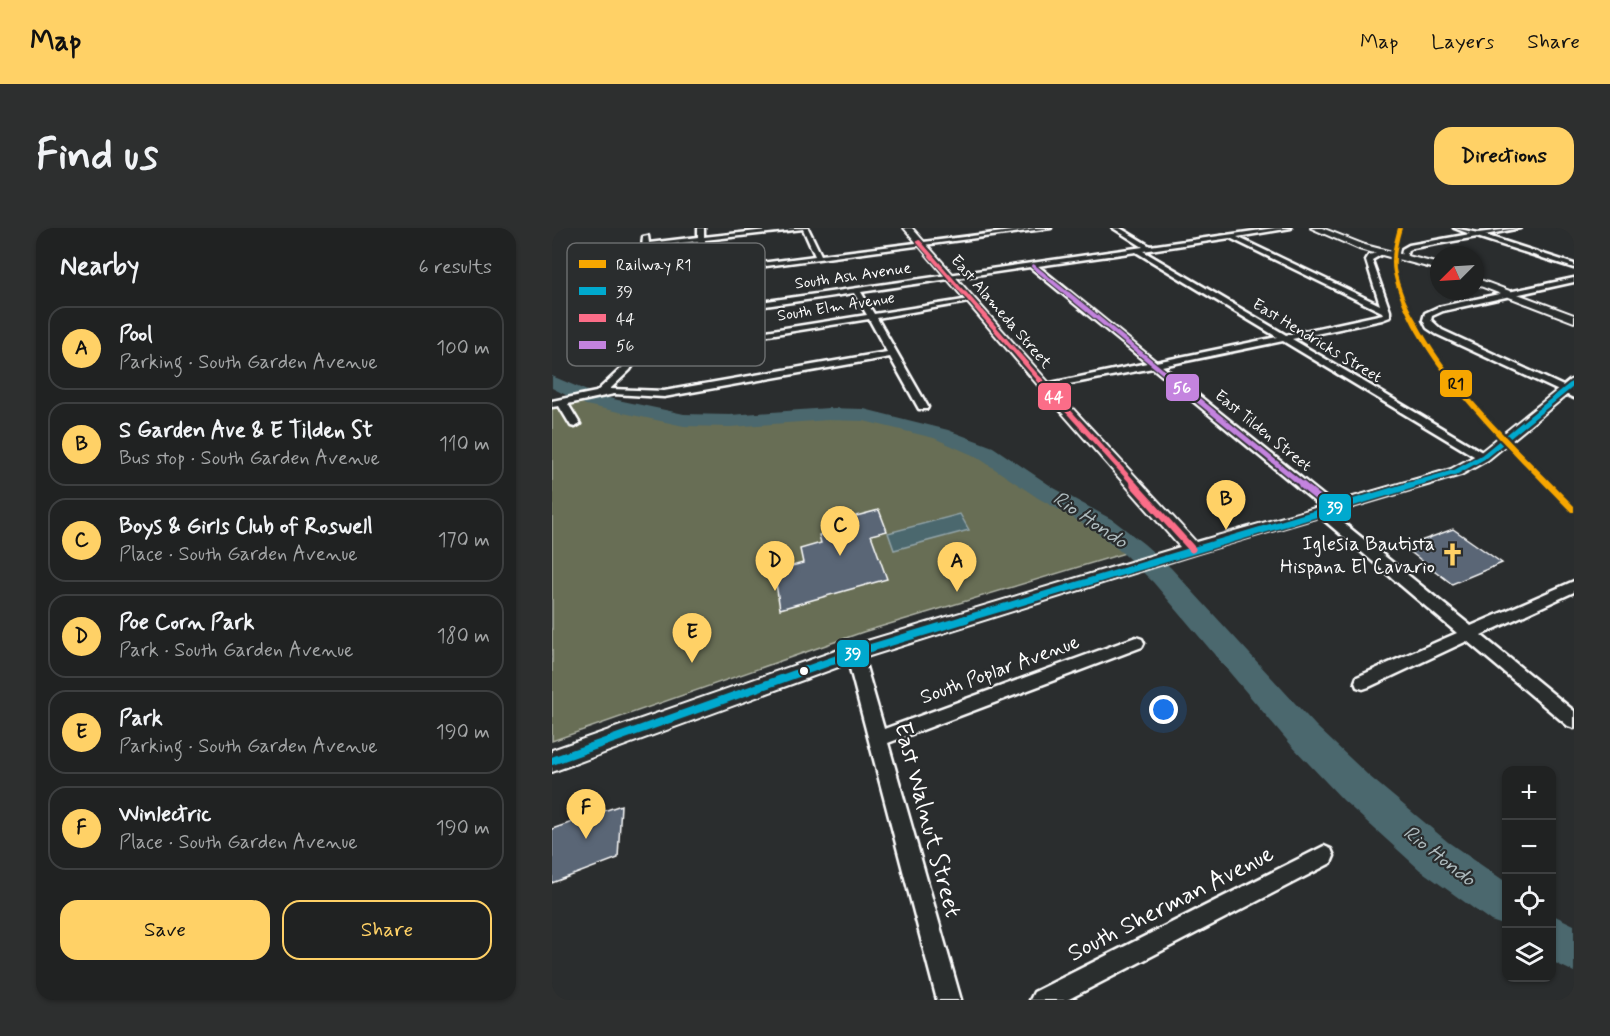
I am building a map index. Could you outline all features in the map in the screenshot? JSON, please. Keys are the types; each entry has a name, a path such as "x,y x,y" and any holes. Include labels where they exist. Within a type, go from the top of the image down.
{"street":[{"path":"701,228 702,243"},
{"path":"646,243 646,241 702,239 803,228 819,257"},
{"name":"East Alameda Street","path":"908,228 948,277 1192,549"},
{"path":"765,264 1048,228"},
{"path":"1116,228 1149,248"},
{"name":"South Ash Avenue","path":"765,303 1288,228"},
{"path":"1315,228 1382,252 1430,264"},
{"path":"1457,228 1574,266"},
{"path":"1404,257 1405,249 1408,247 1517,228"},
{"path":"1230,236 1386,311"},
{"name":"East Hendricks Street","path":"1137,250 1483,457"},
{"path":"1046,387 1382,318 1387,315 1369,260 1371,256 1382,252"},
{"name":"East Tilden Street","path":"1033,266 1154,365 1467,633 1574,721"},
{"path":"552,761 854,653 1456,471 1483,457 1570,389 1439,332 1430,326 1427,320 1428,315 1436,311 1574,280"},
{"path":"1484,284 1574,319"},
{"path":"856,289 923,407"},
{"name":"South Elm Avenue","path":"765,334 970,301"},
{"path":"575,424 562,402 621,391 664,394 892,354"},
{"path":"596,394 628,366"},
{"path":"1363,682 1574,586"},
{"name":"South Poplar Avenue","path":"879,738 1136,643"},
{"name":"East Walnut Street","path":"854,653 949,1000"},
{"name":"South Sherman Avenue","path":"1042,1000 1324,856"}],"green space":[{"path":"590,400 684,420 730,421 847,414 913,426 941,434 985,452 1046,493 1103,525 1135,550 863,632 552,741 552,407"}],"water":[{"path":"960,514 969,530 894,550 888,533"}],"building":[{"path":"879,510 887,531 871,535 887,579 780,609 774,571 803,563 800,549 821,543 819,535 844,529 841,520"},
{"name":"Iglesia Bautista Hispana El Cavario","path":"1453,529 1502,563 1452,584 1404,547"},
{"path":"621,805 618,858 552,883 552,829"}],"waterway":[{"name":"Rio Hondo","path":"552,381 593,401 684,420 730,421 828,414 864,415 941,434 985,452 1046,493 1104,525 1135,550 1162,575 1304,736 1356,788 1434,856 1502,903"},
{"name":"Rio Hondo","path":"1556,938 1574,950"}],"rail line":[{"name":"R1","path":"1400,228 1395,250 1395,273 1404,303 1421,335 1469,399 1574,510"}],"transit line":[{"name":"44","path":"919,242 1192,549"},
{"name":"56","path":"1033,266 1332,509"},
{"name":"39","path":"552,761 854,653 1192,549 1456,472 1483,457 1574,383"}],"place":[{"name":"S Garden Ave & E Tilden St","path":"1226,530"},
{"name":"Iglesia Bautista Hispana El Cavario","path":"1453,555"},
{"name":"Boys & Girls Club of Roswell","path":"840,556"},
{"name":"Poe Corn Park","path":"775,591"},
{"name":"Pool","path":"957,592"},
{"name":"Park","path":"692,663"},
{"name":"Winlectric","path":"586,839"}]}
